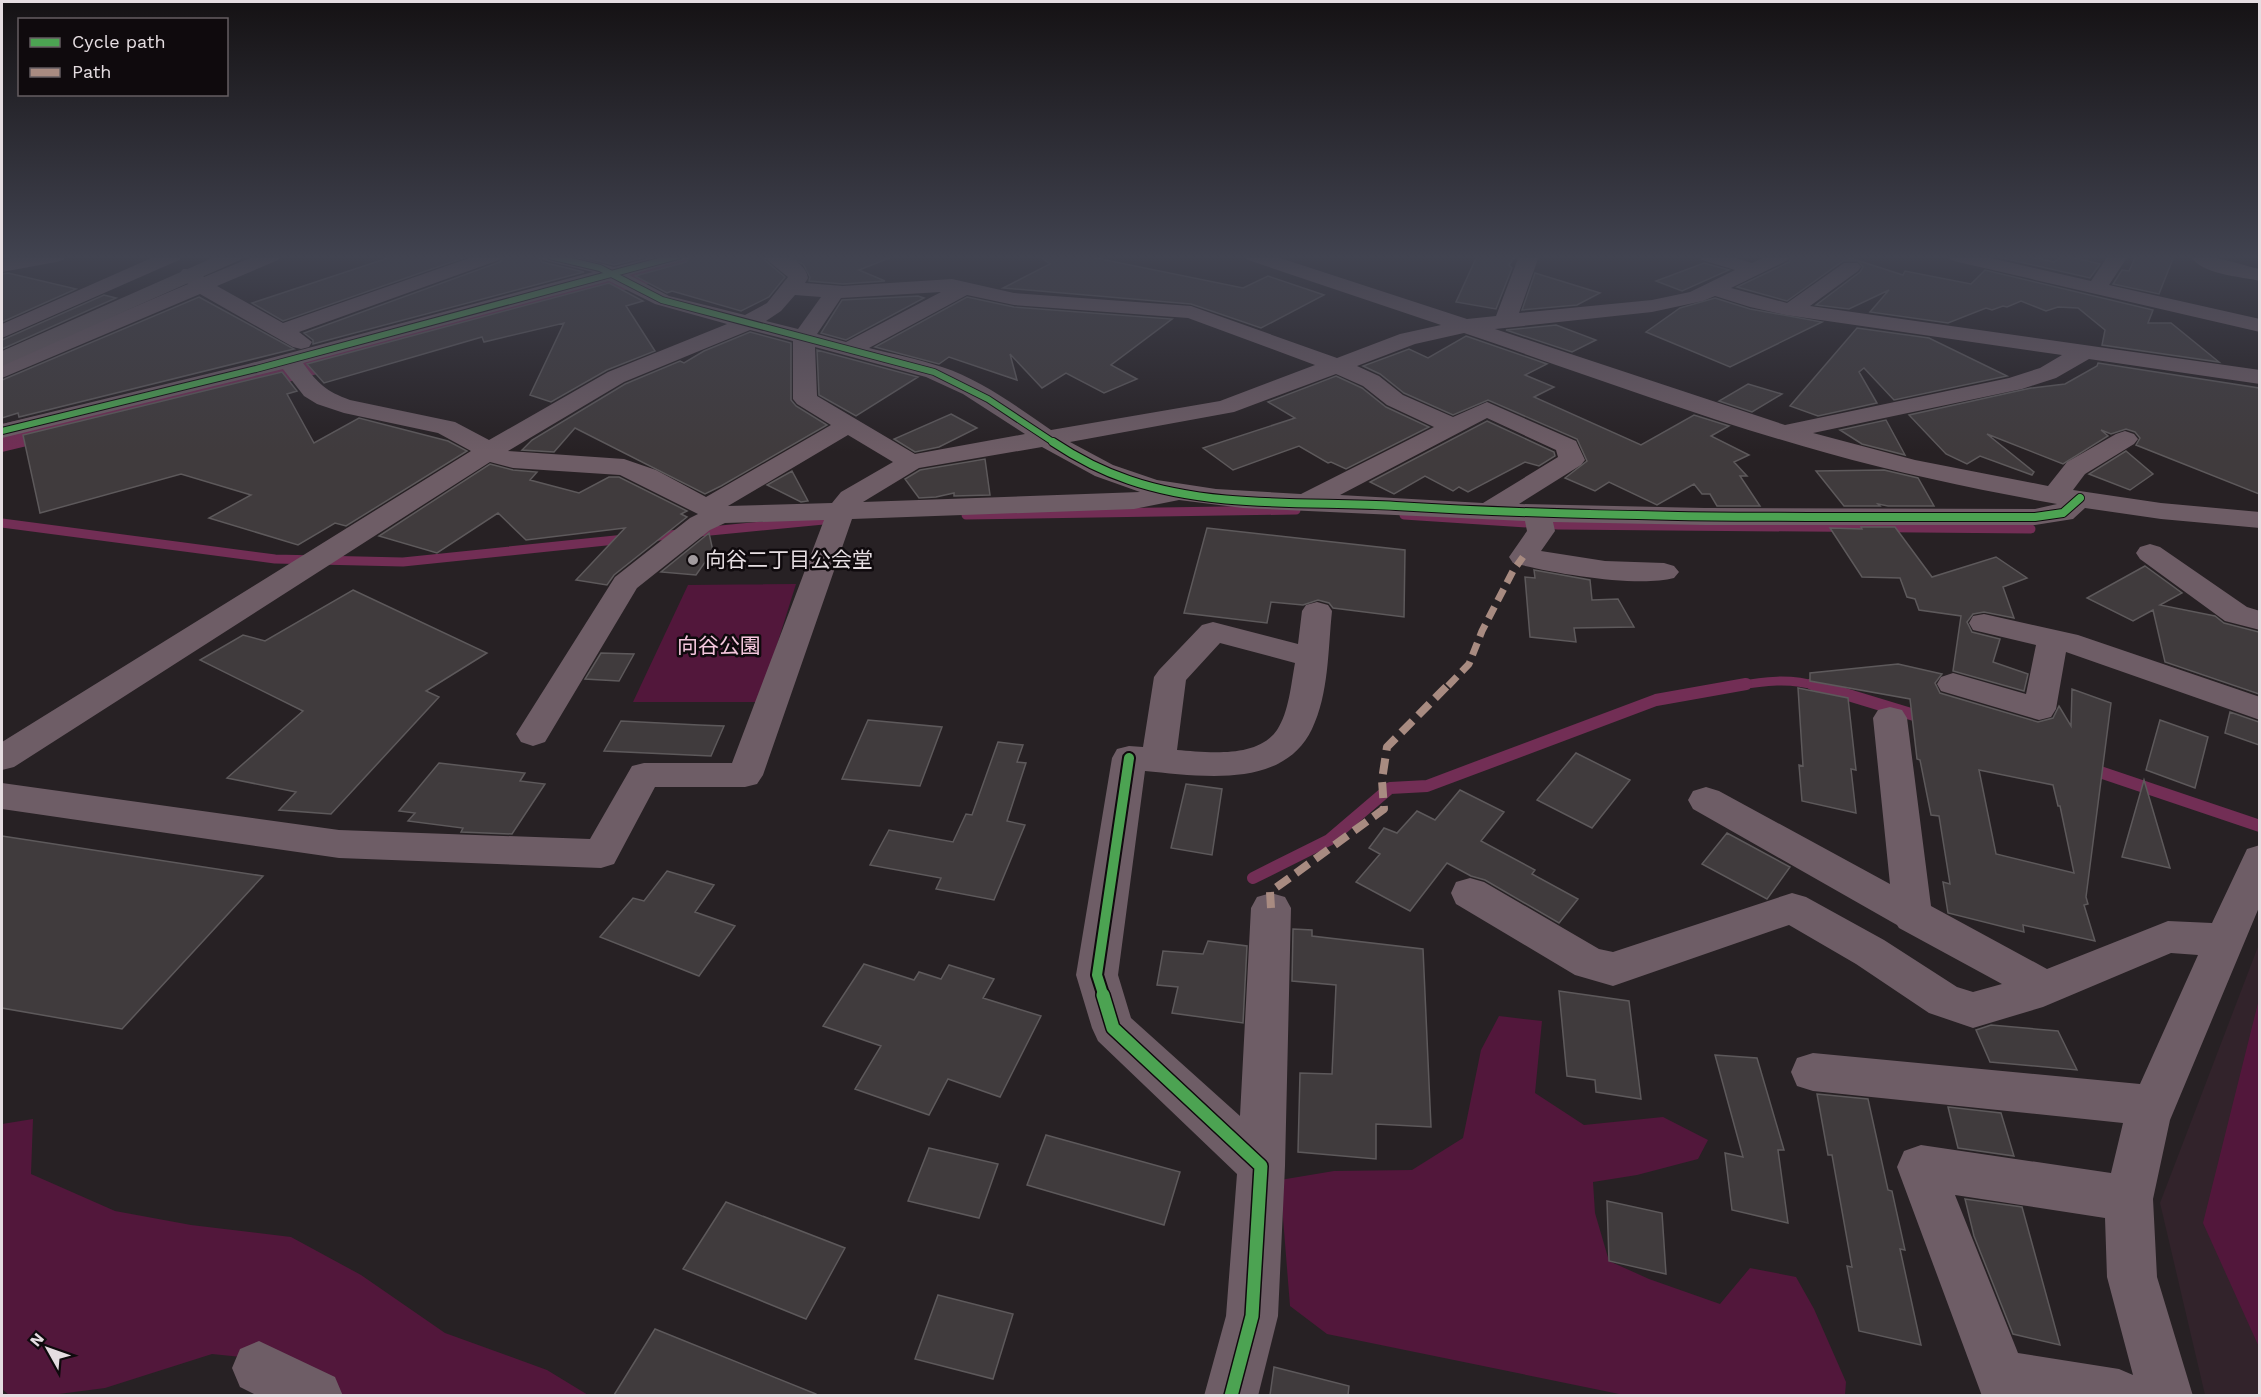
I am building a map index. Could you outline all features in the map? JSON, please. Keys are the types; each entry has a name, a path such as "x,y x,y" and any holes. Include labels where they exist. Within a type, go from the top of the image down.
{"highway":[{"path":"2,344 69,321"},
{"path":"2,360 71,321"}],"street":[{"path":"2,332 26,321"},
{"path":"2,371 117,321"},
{"path":"264,321 319,352"},
{"path":"281,331 310,321"},
{"path":"2,431 292,366 319,352 446,321"},
{"path":"741,321 934,372 963,382 1094,466 1165,490 1195,493 1487,512 1539,522 1635,516 2035,517 2062,513 2076,468 2125,439"},
{"path":"2,758 489,451 616,377 751,321"},
{"path":"815,321 804,338 805,399 911,462"},
{"path":"850,349 902,321"},
{"path":"1216,321 1338,366 1371,381 1395,400 1453,426"},
{"path":"1452,321 1784,432 1929,471 2134,507 2259,520"},
{"path":"2,796 339,844 601,854 644,775 745,775 841,510 851,498 911,462 1225,407 1408,339 1466,326 1503,321"},
{"path":"1875,321 2259,378"},
{"path":"2238,321 2259,326"},
{"path":"1784,432 2014,384 2048,373 2085,352"},
{"path":"292,366 312,391 325,399 344,406 446,427 498,456 513,460 624,467 647,476 702,521 841,510 1134,501 1195,493"},
{"path":"1308,501 1487,409 1567,446 1572,460 1487,512"},
{"path":"533,734 625,583 702,521 848,425"},
{"path":"1539,522 1523,557 1605,570 1664,572"},
{"path":"2150,553 2236,615 2259,621"},
{"path":"1144,758 1231,764 1270,755 1289,739 1305,700 1317,611"},
{"path":"1984,623 2053,638 2259,709"},
{"path":"1262,1166 1113,1028 1097,975 1144,758 1170,677 1213,632 1311,657"},
{"path":"1953,684 2039,709 2053,638"},
{"path":"1890,718 1913,917"},
{"path":"1706,800 1913,917 2045,988"},
{"path":"2166,1395 2132,1277 2129,1199 2147,1120 2259,859"},
{"path":"1470,893 1589,963 1613,969 1792,908 1870,952 1944,1001 1972,1010 2028,995 2168,937 2225,940"},
{"path":"1231,1395 1252,1316 1262,1166 1271,908"},
{"path":"1813,1072 2153,1106"},
{"path":"2119,1395 2001,1377 1921,1167 2129,1199"},
{"path":"259,1368 316,1395"}],"shaded area":[{"path":"2259,944 2259,1395 2205,1395 2160,1203"}],"green space":[{"name":"向谷公園","path":"796,584 759,702 633,702 688,585"},
{"path":"2259,999 2259,1347 2203,1223"},
{"path":"1499,1016 1542,1021 1535,1093 1584,1125 1663,1117 1708,1140 1698,1159 1637,1175 1593,1182 1595,1213 1609,1261 1649,1279 1720,1304 1750,1268 1796,1277 1814,1309 1846,1382 1845,1395 1624,1395 1327,1334 1290,1306 1280,1180 1334,1171 1412,1170 1463,1138 1481,1050"},
{"path":"33,1119 31,1174 115,1211 191,1225 291,1237 361,1275 445,1333 547,1370 588,1395 336,1395 279,1361 212,1354 105,1388 51,1395 9,1395 2,1389 2,1124"}],"building":[{"path":"45,321 64,321 2,349 2,340"},
{"path":"142,321 243,321 294,349 19,417 18,413 2,418 2,380"},
{"path":"337,321 399,321 313,344 313,340 304,333"},
{"path":"467,321 636,321 655,351 607,370 551,402 530,395 564,323 484,342 482,337 324,383 307,364"},
{"path":"829,321 881,321 846,340 821,333"},
{"path":"922,321 1169,321 1111,365 1137,379 1104,393 1066,373 1042,388 1010,354 1017,380 949,357 939,364 875,347"},
{"path":"1241,321 1274,321 1261,328"},
{"path":"1661,321 1822,322 1730,367 1646,332"},
{"path":"2094,321 2171,323 2219,362 2102,345 2105,330"},
{"path":"1556,325 1596,340 1572,352 1506,330"},
{"path":"1857,328 1929,338 2007,376 1894,400 1864,368 1859,372 1877,403 1818,416 1790,406"},
{"path":"750,332 791,343 791,400 796,406 827,425 721,486 705,494 575,428 554,452 522,450 532,440 625,384 680,361 684,363 704,351"},
{"path":"1466,336 1547,364 1525,375 1554,387 1534,397 1641,445 1694,415 1729,426 1711,436 1749,455 1734,462 1747,476 1740,476 1760,506 1717,506 1710,494 1702,494 1694,484 1657,505 1609,482 1595,491 1565,478 1587,461 1577,439 1488,400 1453,415 1404,393 1380,374 1363,366 1409,349 1428,358"},
{"path":"817,350 918,377 856,416 819,395"},
{"path":"2098,363 2259,388 2259,494 2136,445 2140,438 2135,432 2126,429 2111,434 2101,430 2108,436 2063,464 1987,434 2034,472 2032,475 1980,456 1967,464 1946,454 1909,415 2031,388 2065,384 2097,366"},
{"path":"282,372 297,391 287,394 314,443 359,418 448,441 467,451 346,526 335,523 298,545 209,518 251,495 181,474 40,513 23,435"},
{"path":"1336,376 1362,388 1386,407 1429,427 1346,469 1331,462 1328,463 1299,446 1233,470 1203,448 1295,418 1268,402"},
{"path":"1748,384 1782,394 1752,412 1719,401"},
{"path":"951,414 977,428 939,447 915,452 894,439"},
{"path":"1886,420 1905,455 1862,444 1840,430"},
{"path":"1487,421 1554,452 1555,456 1539,466 1525,462 1468,492 1459,487 1453,491 1425,476 1394,494 1370,482"},
{"path":"2126,451 2153,474 2130,490 2089,474"},
{"path":"985,459 990,495 954,496 954,493 919,498 905,479 920,470"},
{"path":"490,464 513,470 537,472 530,480 579,493 609,477 619,477 687,511 681,514 687,517 614,575 607,585 576,580 625,528 526,540 498,513 437,553 379,536"},
{"path":"1884,470 1918,478 1934,506 1878,504 1880,506 1844,506 1816,471"},
{"path":"792,471 808,501 801,502 767,485"},
{"path":"1861,527 1895,527 1932,577 1996,557 2027,578 2003,587 2014,618 1984,612 1973,614 1967,622 1972,632 2000,639 1993,662 2028,674 2024,691 1953,671 1961,616 1919,610 1915,599 1907,597 1900,578 1862,577 1830,528 1862,529"},
{"path":"1207,528 1405,550 1404,617 1333,608 1329,603 1318,600 1303,605 1271,602 1267,623 1184,613"},
{"path":"709,533 713,551 696,575 661,572"},
{"path":"2145,566 2182,593 2160,605 2215,616 2224,623 2259,632 2259,694 2165,662 2153,610 2133,621 2087,598"},
{"path":"1534,570 1590,580 1592,600 1618,599 1634,627 1574,628 1576,642 1530,637 1525,577 1535,578"},
{"path":"353,590 487,653 426,691 439,697 331,814 279,810 296,792 227,778 303,711 200,660 243,635 265,641"},
{"path":"601,653 634,654 619,681 585,679"},
{"path":"1898,664 1942,674 1935,683 1940,693 2038,722 2053,718 2059,706 2071,726 2072,689 2111,703 2086,897 2088,904 2084,905 2095,941 2023,925 2024,932 1948,913 1943,882 1950,884 1939,816 1931,815 1920,760 1917,759 1910,699 1810,681 1810,673","holes":["1979,770 2053,785 2058,806 2060,806 2074,873 1996,854"]},
{"path":"1798,688 1848,698 1856,770 1851,769 1856,813 1802,801 1799,765 1803,766"},
{"path":"2230,712 2259,722 2259,745 2225,733"},
{"path":"868,720 942,727 920,786 842,779"},
{"path":"2160,720 2208,737 2195,788 2146,770"},
{"path":"621,721 724,726 711,756 604,751"},
{"path":"998,742 1023,745 1017,762 1026,763 1007,821 1025,825 994,900 936,889 941,878 870,865 889,830 953,842 966,814 972,815"},
{"path":"1576,753 1630,780 1592,828 1537,800"},
{"path":"439,763 525,773 520,781 545,784 512,834 461,832 463,828 408,821 415,813 399,811"},
{"path":"2144,780 2170,868 2122,857"},
{"path":"1186,784 1222,789 1212,855 1171,848"},
{"path":"1460,790 1504,812 1481,841 1535,870 1532,874 1578,899 1559,923 1485,880 1471,876 1447,863 1410,911 1356,882 1380,854 1369,848 1384,828 1397,833 1417,811 1435,820"},
{"path":"1727,833 1790,867 1767,899 1702,864"},
{"path":"2,836 263,876 122,1029 2,1008"},
{"path":"667,871 714,885 695,912 735,926 699,976 600,937 633,898 644,901"},
{"path":"1293,929 1312,930 1312,936 1423,949 1431,1127 1376,1124 1376,1159 1298,1152 1300,1073 1332,1074 1336,985 1292,981"},
{"path":"1208,941 1247,946 1243,1023 1172,1013 1178,987 1157,985 1163,951 1203,954"},
{"path":"864,964 914,980 919,972 941,979 949,965 994,979 983,998 1041,1016 1000,1097 948,1079 929,1115 855,1089 881,1046 823,1026"},
{"path":"1559,991 1629,1001 1641,1099 1596,1092 1595,1080 1567,1076"},
{"path":"1991,1025 2058,1031 2077,1070 1990,1062 1976,1030"},
{"path":"1715,1055 1757,1058 1784,1150 1778,1150 1788,1223 1732,1210 1725,1153 1743,1157"},
{"path":"1817,1094 1868,1099 1888,1190 1892,1191 1905,1250 1900,1249 1921,1345 1859,1331 1847,1266 1852,1267 1832,1155 1828,1155"},
{"path":"1948,1107 2001,1113 2014,1156 1958,1148"},
{"path":"1046,1135 1180,1172 1164,1225 1027,1185"},
{"path":"929,1148 998,1164 979,1218 908,1201"},
{"path":"1965,1199 2022,1207 2060,1345 2013,1334 1974,1236"},
{"path":"1607,1201 1662,1213 1666,1274 1609,1261"},
{"path":"726,1202 845,1248 806,1319 683,1269"},
{"path":"938,1295 1013,1314 993,1379 915,1359"},
{"path":"655,1329 816,1394 816,1395 614,1395"},
{"path":"1274,1367 1349,1386 1348,1395 1270,1395"}],"waterway":[{"path":"2,438 225,386 466,321"},
{"path":"966,515 1296,510"},
{"path":"1404,515 1558,525 2031,529"},
{"path":"649,537 834,519"},
{"path":"2,523 275,559 403,562 625,539"},
{"path":"1737,686 1777,681 1817,686"},
{"path":"1253,878 1329,840 1390,788 1427,786 1656,700 1746,684"},
{"path":"1812,684 1924,718"},
{"path":"2091,769 2260,826"}],"marked path":[{"path":"1271,908 1270,892 1384,809 1382,780 1387,747 1469,664 1482,631 1513,571 1523,557"}],"cycle path":[{"path":"2,431 256,369 435,321"},
{"path":"742,321 934,372 988,399 1092,465 1141,484 1190,494 1270,501 1458,510 1788,517 2035,517 2063,513 2080,498"},
{"path":"1129,758 1097,975 1113,1028 1261,1166 1252,1316 1231,1396"}],"place":[{"name":"向谷二丁目公会堂","path":"693,560"}]}
